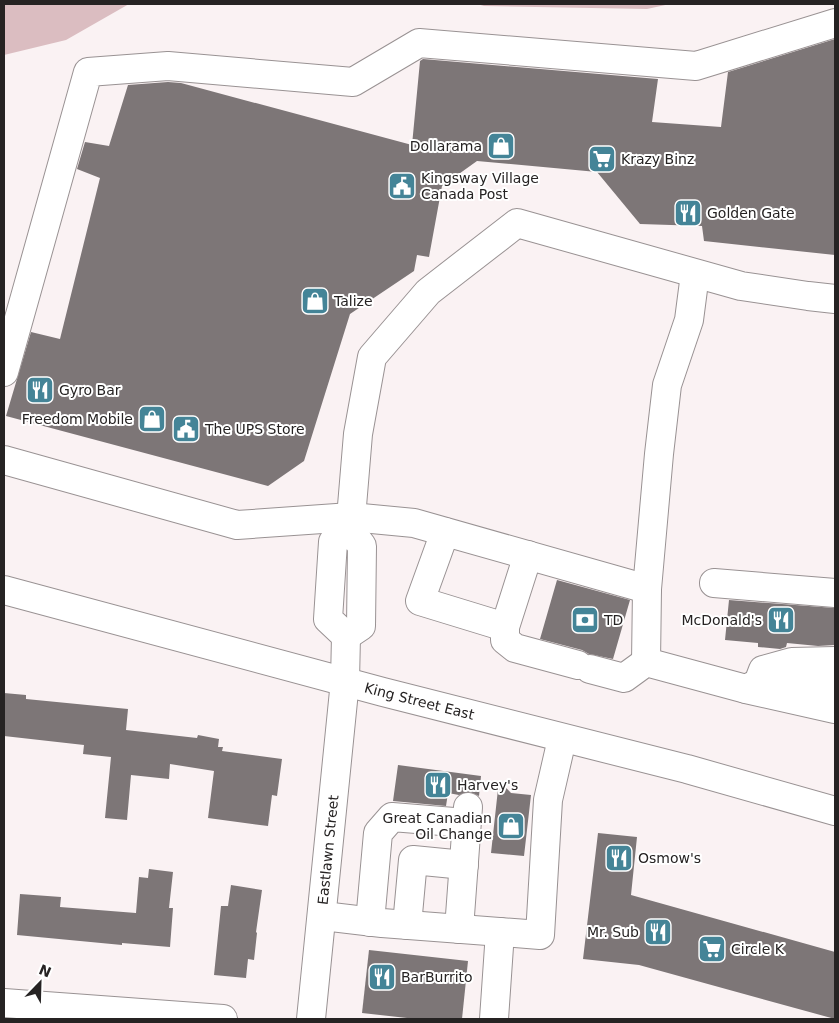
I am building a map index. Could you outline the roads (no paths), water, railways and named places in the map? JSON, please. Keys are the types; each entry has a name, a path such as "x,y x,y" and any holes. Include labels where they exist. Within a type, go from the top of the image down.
{"main road":[{"path":"4,372 88,72 168,66 353,82 420,43 696,66 835,23"},
{"path":"350,524 358,434 372,357 428,292 517,224 741,286 835,299"},
{"path":"646,662 647,589 666,385 689,320 695,274"},
{"path":"4,460 237,525 414,523 647,589"},
{"name":"Eastlawn Street","path":"311,1019 323,916 345,681 346,636 328,619 333,542 350,524"},
{"path":"445,532 420,601 505,626"},
{"path":"528,555 505,626 505,640 515,648 624,678 646,662 752,686 835,709"},
{"path":"714,583 835,593"},
{"name":"King Street East","path":"4,590 562,739 687,769 835,811"},
{"path":"752,686 763,670 792,662 835,661"},
{"path":"752,686 766,686 776,682 835,685"},
{"path":"323,916 370,922 540,935 548,800 562,739"},
{"path":"370,922 378,833 384,824 392,817 467,815 459,929"},
{"path":"407,925 413,860 464,864"},
{"path":"494,1019 500,932"},
{"path":"4,1003 223,1019"}],"place":[{"name":"Dollarama","path":"501,146"},
{"name":"Krazy Binz","path":"602,159"},
{"name":"Kingsway Village Canada Post","path":"402,186"},
{"name":"Golden Gate","path":"688,213"},
{"name":"Talize","path":"315,301"},
{"name":"Gyro Bar","path":"40,390"},
{"name":"Freedom Mobile","path":"152,419"},
{"name":"The UPS Store","path":"186,429"},
{"name":"TD","path":"585,620"},
{"name":"McDonald's","path":"781,620"},
{"name":"Harvey's","path":"438,785"},
{"name":"Great Canadian Oil Change","path":"511,826"},
{"name":"Osmow's","path":"619,858"},
{"name":"Mr. Sub","path":"658,932"},
{"name":"Circle K","path":"712,949"},
{"name":"BarBurrito","path":"382,977"}]}
